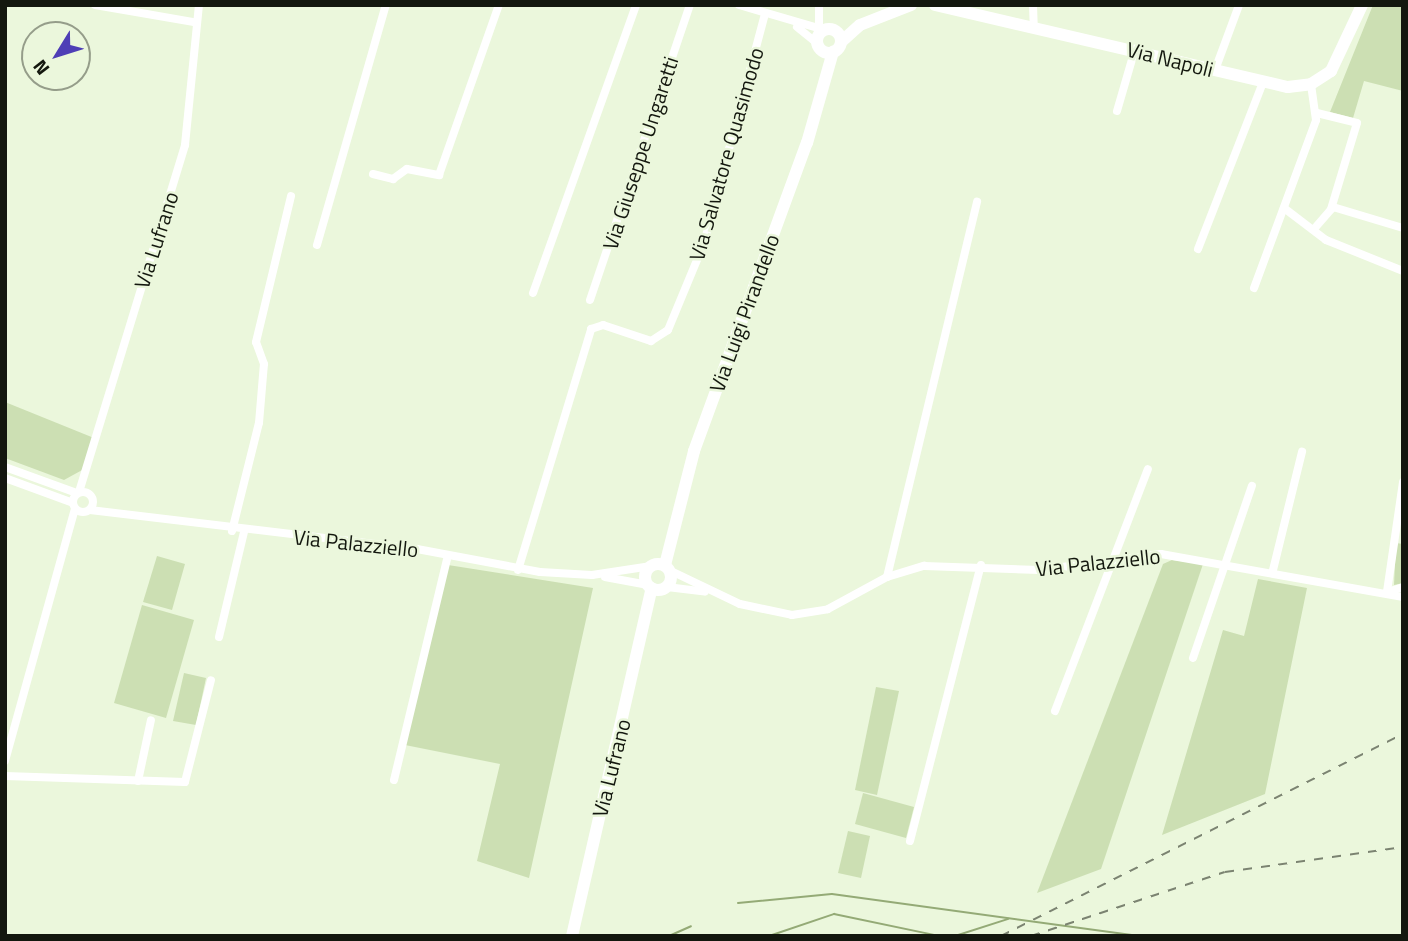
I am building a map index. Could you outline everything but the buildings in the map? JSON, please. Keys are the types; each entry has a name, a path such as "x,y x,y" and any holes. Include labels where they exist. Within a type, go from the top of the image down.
{"street":[{"path":"95,5 193,22"},
{"name":"Via Lufrano","path":"74,506 90,471 185,145 193,22 199,5"},
{"path":"317,245 386,5"},
{"path":"373,174 393,179 407,169 439,174 499,5"},
{"path":"533,293 636,5"},
{"name":"Via Giuseppe Ungaretti","path":"590,300 690,5"},
{"path":"739,5 823,33 860,24 911,5"},
{"path":"819,5 823,33 837,47"},
{"path":"1033,5 1034,29"},
{"path":"1215,70 1239,5"},
{"path":"1254,288 1317,113 1311,85 1341,59 1362,5"},
{"name":"Via Napoli","path":"940,6 1034,29 1135,49 1263,82 1311,85"},
{"name":"Via Salvatore Quasimodo","path":"517,570 591,329 603,325 651,341 668,330 704,243 765,14"},
{"path":"837,47 860,24"},
{"path":"794,25 823,33 837,47"},
{"name":"Via Luigi Pirandello","path":"823,33 823,79"},
{"name":"Via Luigi Pirandello","path":"661,567 823,79 837,47"},
{"path":"1118,111 1135,49"},
{"path":"1198,249 1263,82"},
{"path":"1314,229 1331,209 1356,123 1317,113"},
{"path":"232,531 259,423 264,364 256,342 291,196"},
{"path":"887,577 977,202"},
{"path":"1284,208 1326,240 1403,271"},
{"path":"1331,209 1403,228"},
{"path":"1273,570 1302,452"},
{"path":"5,467 78,493"},
{"path":"1055,711 1148,468"},
{"name":"Via Lufrano","path":"87,511 91,496 90,471"},
{"path":"5,478 74,506 74,528 5,761"},
{"path":"1403,482 1387,592 1403,587"},
{"path":"1193,659 1252,486"},
{"name":"Via Palazziello","path":"78,493 91,496 119,513"},
{"name":"Via Palazziello","path":"74,506 87,511 119,513 232,531 448,555 517,570 592,575 656,590 719,594"},
{"path":"74,528 87,511"},
{"path":"219,637 244,532"},
{"name":"Via Palazziello","path":"592,575 661,567 765,612 807,614 887,577 924,566 981,565 1039,570 1161,554 1225,561 1403,597"},
{"path":"394,780 448,555"},
{"path":"910,841 981,565"},
{"path":"656,590 661,567"},
{"path":"656,590 661,567"},
{"name":"Via Lufrano","path":"572,936 656,590"},
{"path":"5,776 185,782 211,680"},
{"path":"138,781 152,720"}],"green space":[{"path":"1373,5 1403,5 1403,91 1364,81 1353,118 1330,112"},
{"path":"5,402 94,438 84,469 64,480 5,458"},
{"path":"1396,543 1403,544 1403,583 1394,585"},
{"path":"157,556 185,564 172,610 143,602"},
{"path":"1172,560 1203,564 1101,869 1037,893 1163,564"},
{"path":"448,565 593,588 529,878 477,861 500,764 405,745"},
{"path":"1258,579 1307,588 1265,794 1162,835 1223,630 1244,636"},
{"path":"142,605 194,620 166,718 114,703"},
{"path":"184,673 206,678 196,725 173,721"},
{"path":"876,687 899,691 877,795 855,790"},
{"path":"863,793 914,807 906,838 855,824"},
{"path":"848,831 870,836 861,878 838,873"}],"waterway":[{"path":"738,903 832,894 1139,936"},
{"path":"769,936 834,914 939,936"},
{"path":"955,936 1008,919"},
{"path":"669,936 691,926"}],"railway":[{"path":"1001,936 1403,734"},
{"path":"1031,936 1225,872 1403,847"}]}
